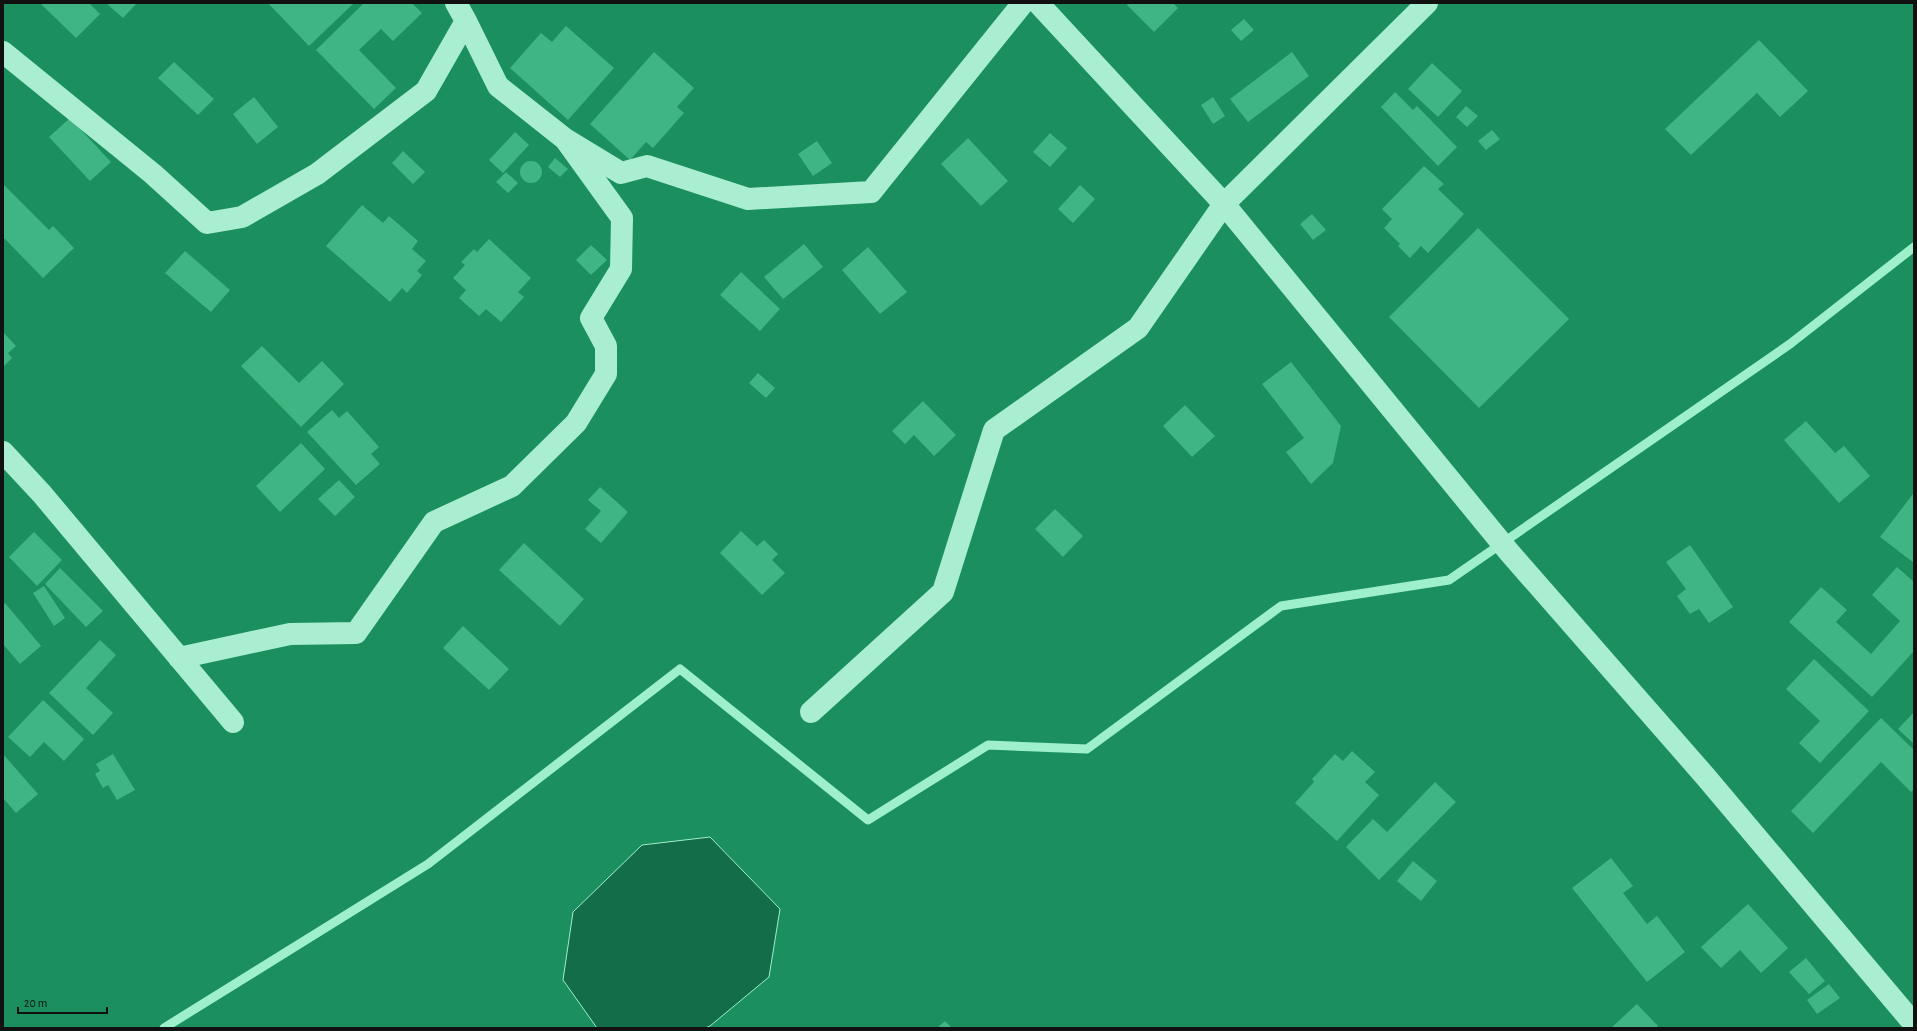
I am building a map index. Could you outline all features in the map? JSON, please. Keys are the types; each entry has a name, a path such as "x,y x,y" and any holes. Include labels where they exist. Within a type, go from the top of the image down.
{"street":[{"path":"461,12 498,86 564,139 621,173 647,166 748,199 871,192 1023,3"},
{"path":"1038,3 1224,204 1503,545 1705,776 1914,1024"},
{"path":"811,712 943,592 994,430 1138,328 1224,204 1427,3"},
{"path":"3,52 153,174 207,222 242,218 317,174 426,90 461,12"},
{"path":"179,658 290,634 356,633 434,522 512,486 576,424 606,374 606,346 591,318 621,269 622,218 564,139"},
{"path":"3,452 42,494 233,722"}],"shaded area":[{"path":"710,837 780,909 769,977 710,1026 705,1028 597,1028 563,980 573,912 642,845"}],"building":[{"path":"40,3 89,3 100,14 76,38"},
{"path":"106,3 137,3 123,18"},
{"path":"268,3 354,3 309,46"},
{"path":"364,3 412,3 422,13 393,41 381,29 359,50 396,88 374,109 316,50"},
{"path":"1128,3 1173,3 1178,8 1154,32 1127,5"},
{"path":"1244,19 1254,30 1241,41 1231,30"},
{"path":"566,26 614,68 568,120 510,68 541,33 552,42"},
{"path":"1759,40 1808,91 1780,117 1757,93 1691,155 1665,129"},
{"path":"654,52 694,88 677,107 684,113 653,148 646,142 630,160 590,124"},
{"path":"1292,52 1309,76 1248,122 1230,99"},
{"path":"174,62 214,99 198,115 158,78"},
{"path":"1432,63 1462,91 1438,117 1408,89"},
{"path":"1395,92 1413,110 1417,106 1457,147 1438,166 1381,107"},
{"path":"254,97 278,127 257,144 233,114"},
{"path":"1213,97 1225,116 1213,124 1201,105"},
{"path":"1466,106 1478,116 1467,127 1456,117"},
{"path":"70,118 111,162 90,181 49,137"},
{"path":"1492,130 1500,139 1486,150 1478,141"},
{"path":"515,132 529,145 503,173 489,160"},
{"path":"1050,133 1067,148 1050,167 1033,152"},
{"path":"968,138 1008,181 981,206 941,164"},
{"path":"817,141 832,163 813,176 798,154"},
{"path":"403,151 425,172 413,184 392,163"},
{"path":"555,158 568,169 560,177 548,167"},
{"path":"531,161 535,162 541,168 541,176 535,182 531,183 527,182 521,176 520,172 521,168 527,162"},
{"path":"1424,166 1444,184 1438,189 1464,214 1428,253 1421,246 1410,258 1398,246 1400,244 1384,228 1392,219 1382,209"},
{"path":"506,172 518,183 508,193 496,182"},
{"path":"3,184 49,230 53,226 74,248 43,278 3,237"},
{"path":"1080,185 1095,199 1073,223 1058,209"},
{"path":"362,205 383,223 389,216 418,241 412,249 426,261 417,271 422,275 407,293 402,288 390,302 326,246"},
{"path":"1312,214 1326,230 1313,240 1300,224"},
{"path":"1478,228 1569,319 1479,408 1389,317"},
{"path":"489,239 531,278 518,292 524,297 501,322 486,309 479,316 459,298 466,290 453,278 465,265 461,262 474,249 477,252"},
{"path":"804,244 823,267 783,299 764,277"},
{"path":"591,245 607,260 591,275 576,260"},
{"path":"868,247 907,292 880,314 842,270"},
{"path":"185,251 230,290 211,312 165,273"},
{"path":"741,272 780,309 760,331 720,295"},
{"path":"3,332 16,346 8,353 12,358 3,367"},
{"path":"262,346 299,383 322,361 344,384 301,427 241,366"},
{"path":"1291,362 1341,426 1333,463 1311,484 1286,452 1304,438 1262,384"},
{"path":"758,373 775,388 766,398 749,383"},
{"path":"923,401 956,435 934,456 914,435 905,444 892,431"},
{"path":"1185,405 1215,436 1192,457 1163,426"},
{"path":"332,410 339,418 347,411 379,447 371,454 380,464 356,485 307,432"},
{"path":"1806,421 1835,453 1844,446 1870,476 1839,503 1784,440"},
{"path":"301,443 325,469 280,512 256,486"},
{"path":"339,480 355,497 335,516 318,499"},
{"path":"600,487 628,512 601,543 585,529 601,511 588,500"},
{"path":"1913,494 1914,495 1914,563 1880,537"},
{"path":"1055,509 1083,536 1063,557 1035,529"},
{"path":"741,531 757,546 764,540 778,554 772,560 785,573 762,595 720,553"},
{"path":"34,532 62,560 37,586 9,557"},
{"path":"524,543 584,599 560,626 499,570"},
{"path":"1690,545 1733,607 1709,623 1699,609 1690,614 1677,596 1686,589 1666,562"},
{"path":"1897,567 1914,582 1914,651 1872,697 1789,622 1821,587 1847,610 1836,622 1871,654 1900,621 1872,595"},
{"path":"60,568 103,611 86,627 45,584"},
{"path":"44,586 65,618 54,626 33,593"},
{"path":"5,603 41,646 20,664 3,644 3,605"},
{"path":"463,626 509,669 489,690 443,648"},
{"path":"100,640 116,655 86,688 113,713 93,735 49,693"},
{"path":"1814,659 1869,711 1820,763 1799,743 1820,721 1786,689"},
{"path":"43,700 84,739 64,761 44,742 30,757 8,737"},
{"path":"1914,712 1914,744 1898,729"},
{"path":"1881,718 1914,750 1914,789 1911,792 1881,762 1813,833 1791,811"},
{"path":"1352,751 1375,772 1365,782 1379,795 1337,841 1295,803 1314,782 1312,779 1335,754 1343,761"},
{"path":"3,754 38,794 16,813 3,798"},
{"path":"113,754 135,790 117,800 108,785 103,788 95,774 100,771 96,764"},
{"path":"1435,782 1456,802 1379,880 1346,847 1373,819 1387,832"},
{"path":"1611,858 1633,886 1623,893 1647,924 1657,916 1685,952 1647,982 1572,888"},
{"path":"1413,861 1437,881 1421,901 1397,881"},
{"path":"1748,904 1788,948 1761,973 1740,950 1721,968 1701,947"},
{"path":"1806,958 1825,981 1809,994 1789,972"},
{"path":"1829,984 1840,998 1817,1014 1807,1000"},
{"path":"1637,1004 1658,1026 1656,1028 1611,1028"},
{"path":"945,1021 952,1028 937,1028"}],"waterway":[{"path":"164,1028 428,864 680,669 868,820 988,745 1087,749 1281,606 1449,580 1790,344 1914,247"}]}
